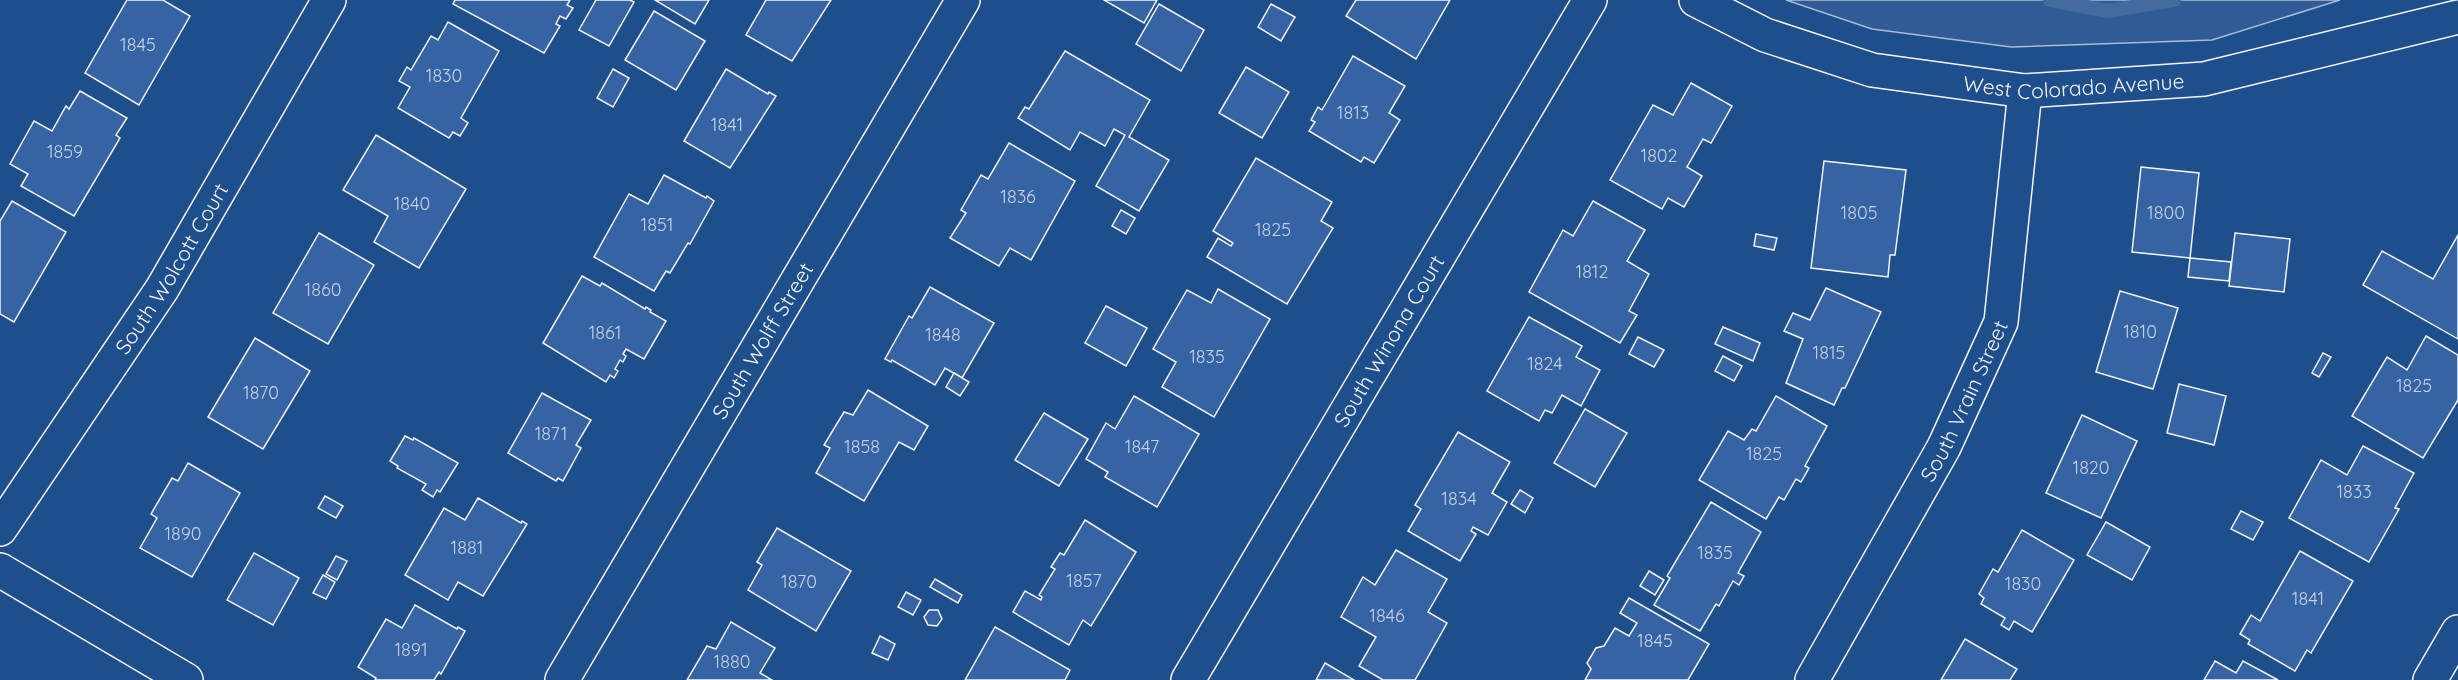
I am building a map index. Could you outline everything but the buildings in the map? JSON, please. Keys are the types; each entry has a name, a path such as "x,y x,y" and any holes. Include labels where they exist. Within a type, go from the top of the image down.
{"street":[{"name":"South Wolcott Court","path":"0,529 162,289 328,0"},
{"name":"South Wolff Street","path":"562,680 963,0"},
{"name":"South Winona Court","path":"1188,680 1590,0"},
{"name":"West Colorado Avenue","path":"1696,0 1765,35 1872,70 2025,91 2204,79 2458,17"},
{"name":"South Vrain Street","path":"1812,680 1944,447 2001,322 2025,91"},
{"path":"0,570 186,680"},
{"path":"2430,680 2458,632"}],"shaded area":[{"path":"1786,0 2340,0 2212,40 2011,47 1872,29"}],"waterway":[{"path":"2050,0 2108,11 2174,0"}]}
